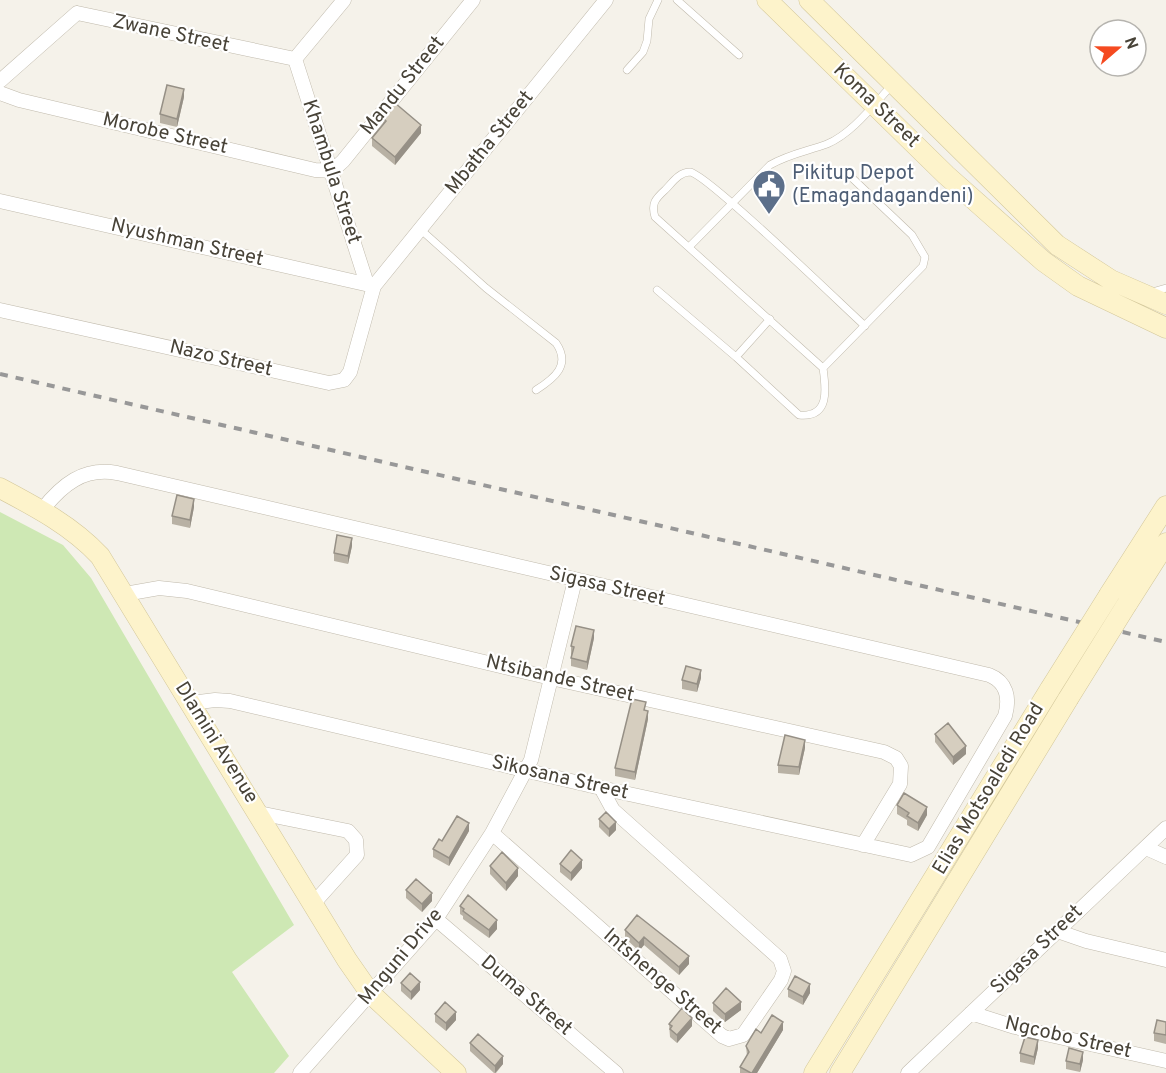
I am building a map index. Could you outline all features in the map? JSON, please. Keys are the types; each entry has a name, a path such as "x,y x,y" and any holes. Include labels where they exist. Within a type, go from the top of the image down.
{"main road":[{"name":"Koma Street","path":"767,0 946,175 1043,261 1078,286 1166,328"},
{"name":"Koma Street","path":"809,0 1057,245 1089,267 1141,294 1166,304"},
{"name":"Dlamini Avenue","path":"0,488 42,510 83,538 100,556 259,813 312,905 370,993 456,1073"},
{"name":"Elias Motsoaledi Road","path":"814,1073 1050,689 1166,506"},
{"name":"Elias Motsoaledi Road","path":"840,1073 1166,543"}],"street":[{"path":"295,59 344,0"},
{"name":"Mandu Street","path":"332,171 348,155 473,0"},
{"name":"Mbatha Street","path":"370,285 420,229 606,0"},
{"name":"Zwane Street","path":"0,81 76,7 295,59"},
{"name":"Khambula Street","path":"295,59 370,285"},
{"name":"Morobe Street","path":"0,93 12,98 315,170 332,171"},
{"name":"Nyushman Street","path":"0,201 370,285"},
{"name":"Nazo Street","path":"0,310 334,383 344,380 349,375 370,285"},
{"name":"Sigasa Street","path":"42,510 67,484 83,475 104,471 996,677 1007,692 1005,716 928,847"},
{"name":"Mnguni Drive","path":"300,1073 436,919 492,833 527,770 575,580"},
{"name":"Ntsibande Street","path":"125,594 159,588 187,591 551,678 890,754 901,766 900,784 862,845"},
{"name":"Sikosana Street","path":"191,703 230,701 601,788 906,855 916,854 928,847"},
{"name":"Intshenge Street","path":"492,833 722,1036 729,1039 743,1035 781,980 784,971 780,959 613,810 601,788"},
{"path":"259,813 348,831 356,840 357,855 312,905"},
{"name":"Sigasa Street","path":"908,1073 1166,828"},
{"path":"1146,848 1166,857"},
{"name":"Duma Street","path":"436,919 616,1073"},
{"path":"1057,931 1086,941 1166,960"},
{"name":"Ngcobo Street","path":"971,1013 1015,1027 1166,1061"}],"lane":[{"path":"627,70 643,52 647,41 649,19 658,0"},
{"path":"677,0 739,56"},
{"path":"690,246 770,165 784,157 828,143 843,135 894,82"},
{"path":"657,290 736,357 799,415 810,416 820,409 826,394 823,368 690,246 655,217 652,207 655,200 680,175 688,172 696,174 732,203 865,326"},
{"path":"823,368 923,266 926,256 912,235 849,175"},
{"path":"420,229 486,288 556,343 562,352 562,365 554,378 536,390"},
{"path":"1141,294 1166,288"},
{"path":"736,357 770,319"},
{"path":"1140,584 1158,570"}],"green space":[{"path":"0,512 63,545 91,578 294,925 232,972 289,1056 274,1073 0,1073"}],"building":[{"path":"167,85 184,89 177,119 160,114"},
{"path":"395,103 421,125 395,157 372,138 386,121 383,118"},
{"path":"177,495 194,499 190,520 172,516"},
{"path":"337,535 352,538 348,556 334,553"},
{"path":"576,626 594,630 587,662 571,658 574,647 571,646"},
{"path":"686,666 701,670 697,684 682,680"},
{"path":"632,699 646,702 644,710 648,711 635,772 615,768"},
{"path":"948,723 966,746 953,757 935,734"},
{"path":"785,735 805,740 799,767 778,765"},
{"path":"904,793 927,807 918,823 907,816 909,813 897,805"},
{"path":"606,812 616,822 609,829 599,819"},
{"path":"457,816 469,823 449,858 433,849 439,839 442,841"},
{"path":"571,850 582,860 571,873 560,864"},
{"path":"502,852 518,868 506,883 490,866"},
{"path":"416,879 432,893 422,904 406,890"},
{"path":"468,895 497,920 489,930 463,911 464,909 460,906"},
{"path":"637,915 689,956 679,967 644,937 639,943 625,930"},
{"path":"410,973 420,982 411,992 401,983"},
{"path":"795,976 810,984 803,997 788,989"},
{"path":"726,988 741,1002 725,1014 713,1003"},
{"path":"445,1002 456,1012 446,1023 435,1014"},
{"path":"682,1008 692,1018 677,1035 670,1029 672,1026 669,1024"},
{"path":"772,1015 783,1022 751,1073 740,1067 749,1052 746,1046 756,1029 761,1033"},
{"path":"1157,1020 1166,1022 1166,1035 1154,1033"},
{"path":"478,1034 503,1056 495,1066 470,1043"},
{"path":"1025,1037 1038,1040 1034,1057 1020,1053"},
{"path":"1069,1048 1083,1052 1080,1064 1066,1061"}],"railway":[{"path":"0,374 1166,642"}],"place":[{"name":"Pikitup Depot (Emagandagandeni)","path":"769,215"}]}
